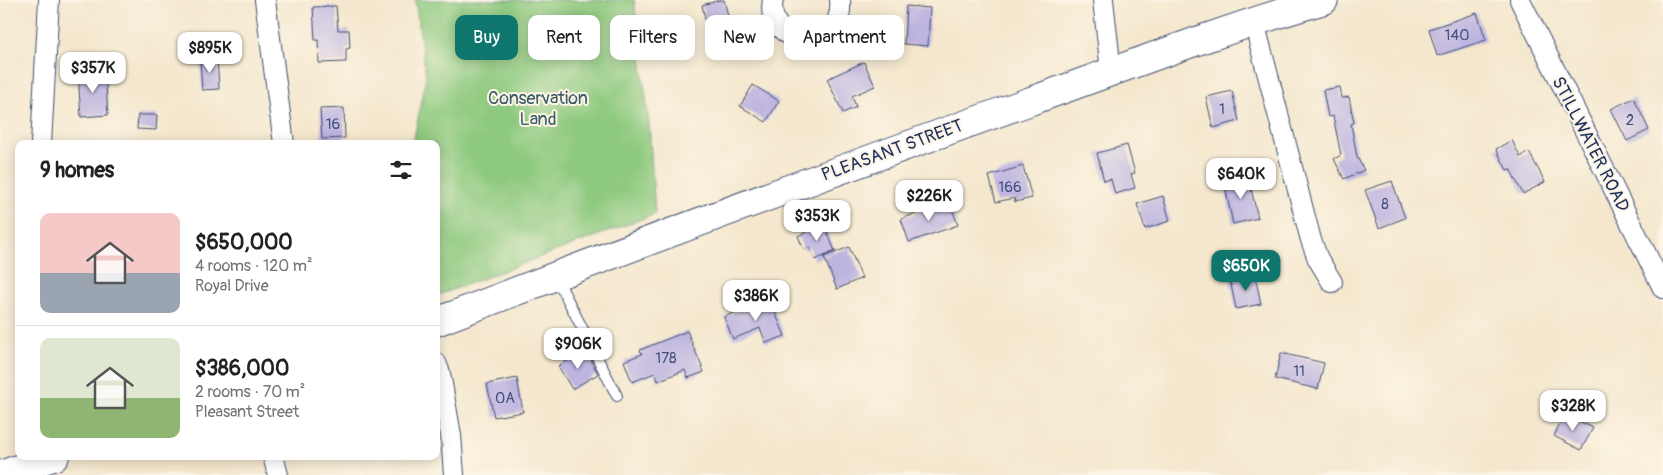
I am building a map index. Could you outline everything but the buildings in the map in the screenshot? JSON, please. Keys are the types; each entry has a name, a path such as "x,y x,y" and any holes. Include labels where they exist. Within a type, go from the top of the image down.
{"main road":[{"name":"PLEASANT STREET","path":"440,320 841,168 1111,71 1320,1"},
{"path":"1,475 44,460"}],"street":[{"path":"41,140 49,0"},
{"path":"265,0 283,140"},
{"path":"773,0 774,14 778,24 794,38 806,40 818,38 828,33 836,24 840,13 840,0"},
{"path":"1103,0 1111,71"},
{"name":"STILLWATER ROAD","path":"1520,0 1663,288"},
{"path":"1254,22 1311,240 1318,259 1332,282"},
{"path":"440,373 451,435 454,475"},
{"path":"274,460 278,475"}],"lane":[{"path":"556,276 617,396"}],"green space":[{"name":"Conservation Land","path":"415,0 634,0 636,15 610,15 610,60 641,60 649,124 655,214 440,295 440,140 414,140 426,76"}]}
